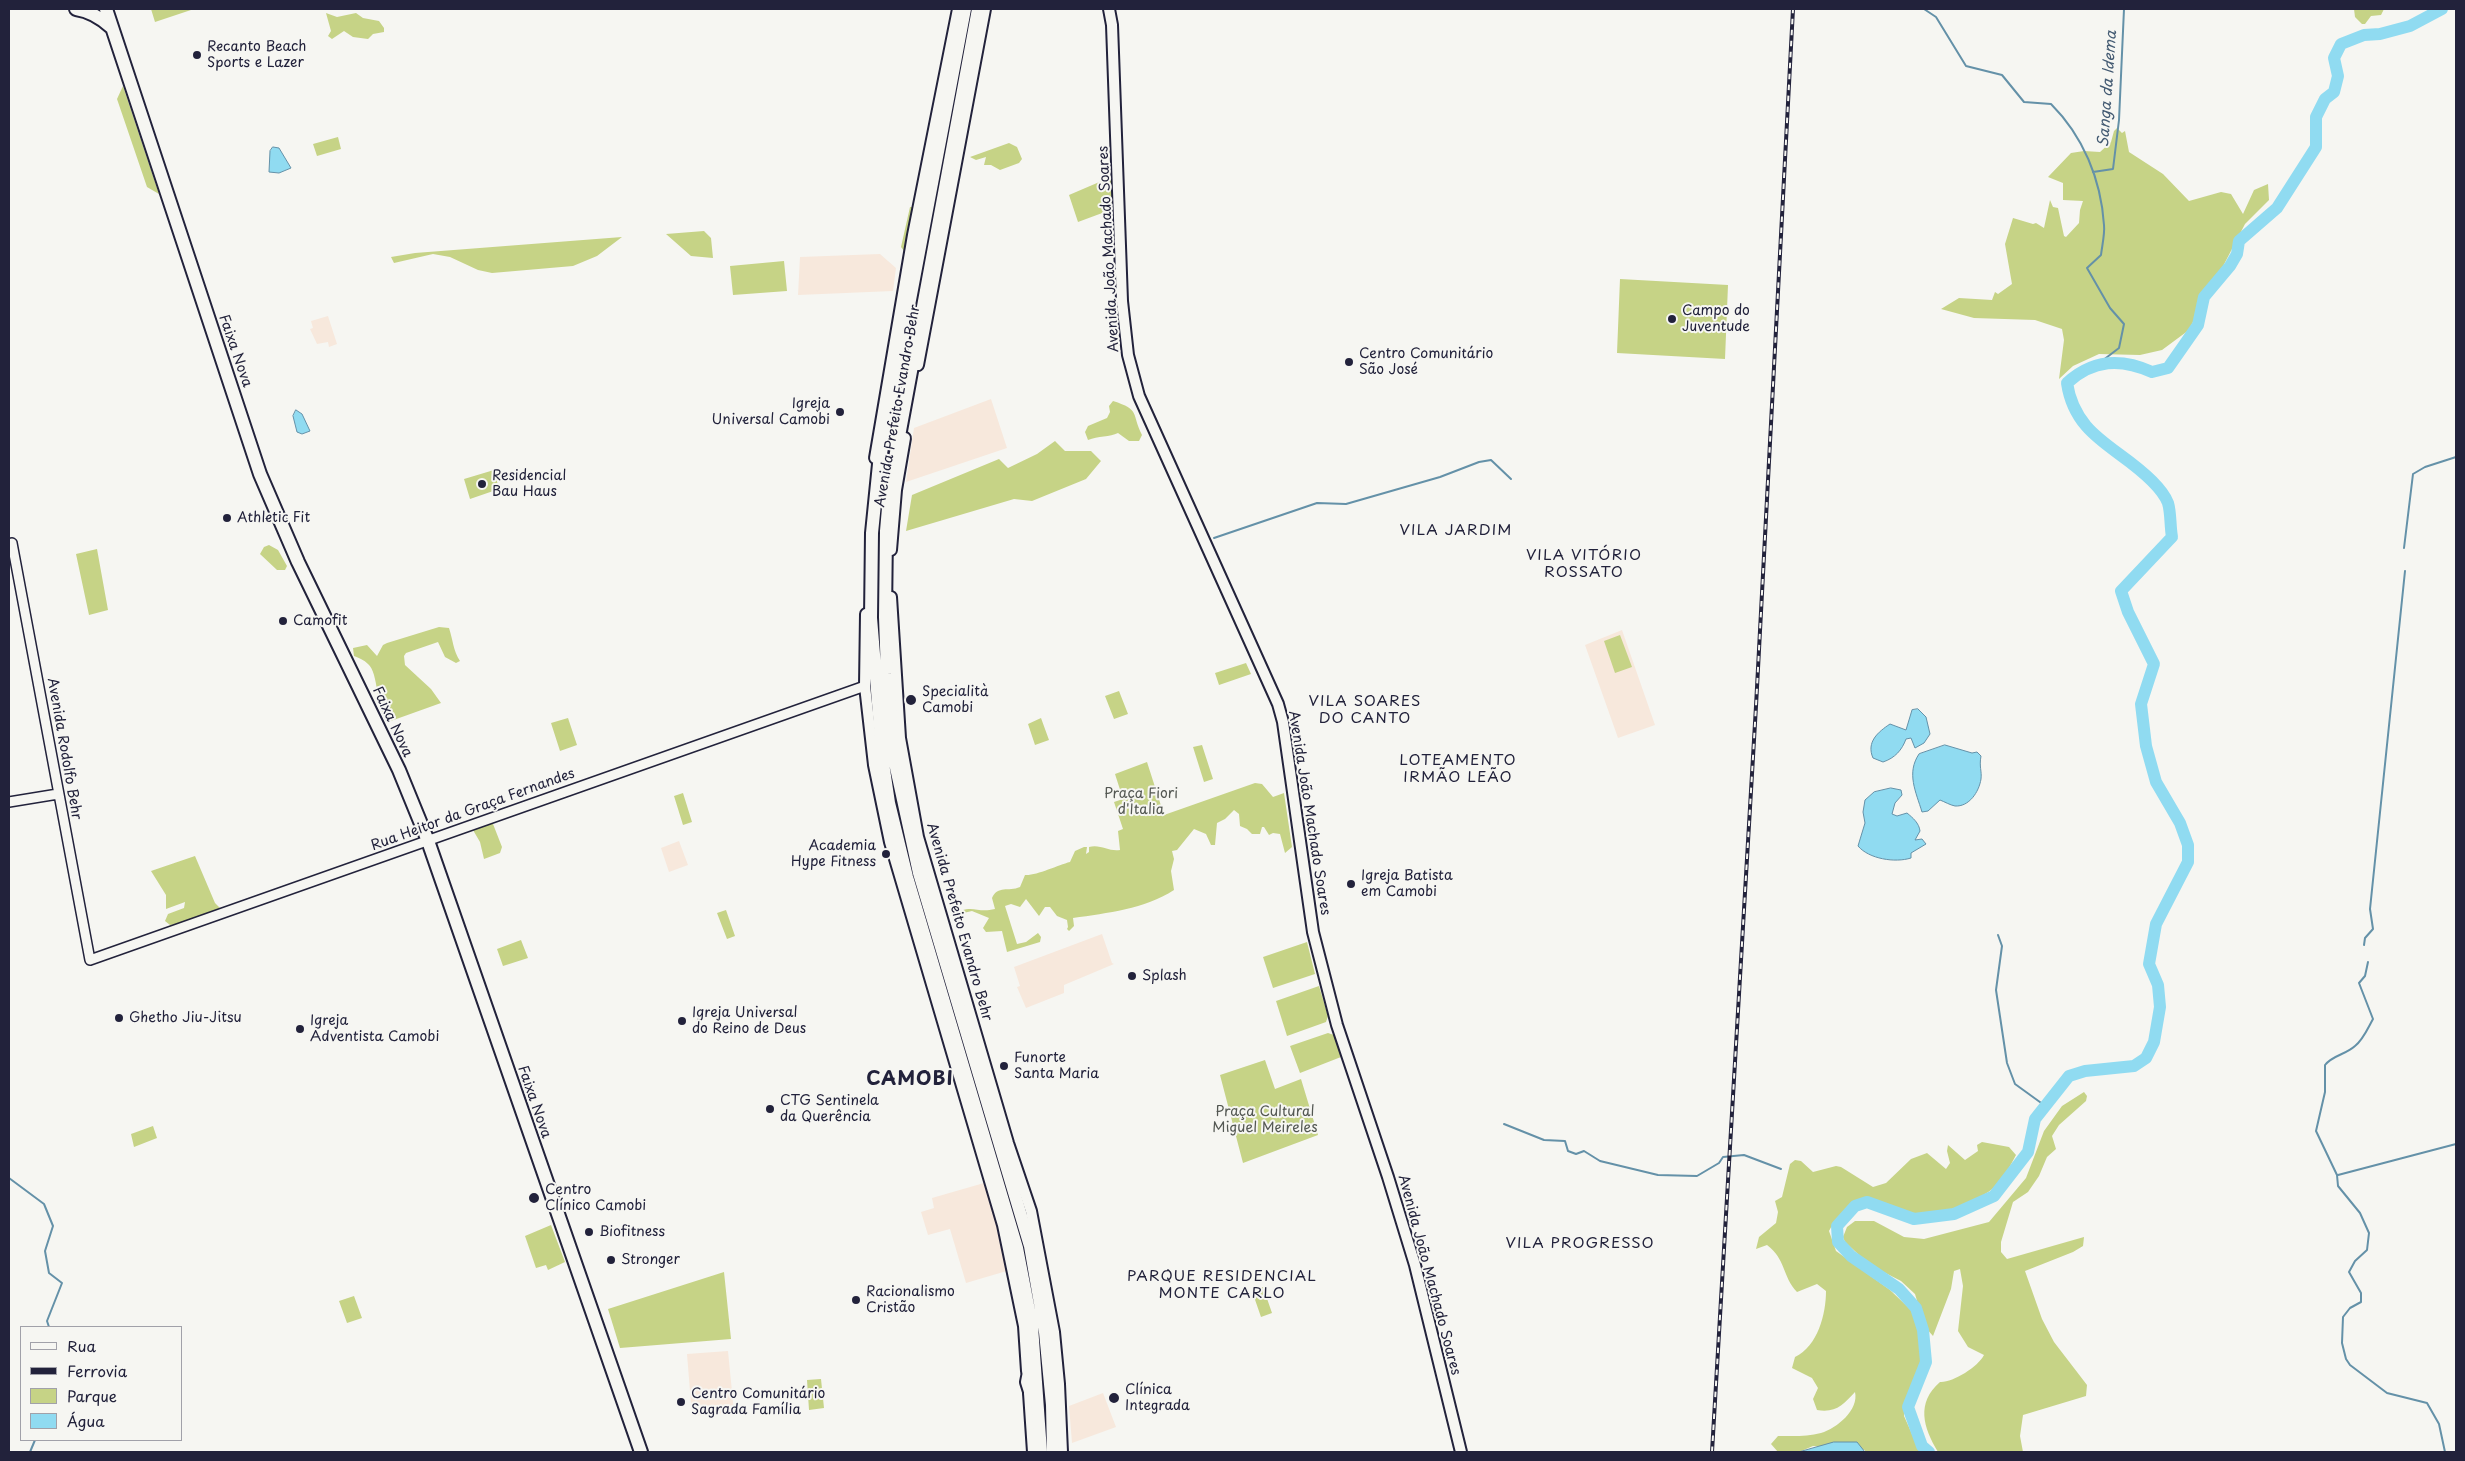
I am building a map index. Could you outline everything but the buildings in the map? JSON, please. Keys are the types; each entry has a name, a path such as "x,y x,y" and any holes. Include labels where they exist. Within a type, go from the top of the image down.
{"highway":[{"path":"77,9 85,10 100,17 112,27"},
{"name":"Faixa Nova","path":"106,9 260,474 298,562 399,770 428,841 641,1452"},
{"name":"Avenida Prefeito Evandro Behr","path":"965,9 947,81 879,464 872,525 870,572 870,688 889,803 907,876 1017,1248 1027,1294 1034,1345 1040,1452"},
{"name":"Avenida Prefeito Evandro Behr","path":"983,10 971,51 959,114 894,486 885,564 885,617 889,705 895,763 910,838 941,945 1004,1143 1011,1177 1026,1229 1045,1332 1053,1452"},
{"path":"947,81 958,90 957,107 959,114"},
{"path":"899,351 902,302"},
{"path":"879,464 884,479 894,486"},
{"path":"866,619 870,572"},
{"path":"870,688 889,705"},
{"path":"895,763 910,797 910,838"},
{"path":"874,764 889,803"},
{"path":"941,945 961,978 963,1016"},
{"path":"970,1090 968,1107 981,1126 1004,1143"},
{"path":"1011,1177 1027,1199 1026,1229"},
{"path":"1034,1345 1027,1382 1039,1420"}],"main road":[{"name":"Avenida Prefeito Evandro Behr","path":"958,9 947,81 902,302 875,450 867,534 866,619 874,764 900,879 1009,1250 1024,1326 1033,1452"},
{"name":"Avenida João Machado Soares","path":"1109,9 1112,25 1122,301 1125,333 1134,381 1149,423 1186,498 1278,704 1283,722 1313,932 1337,1025 1415,1265 1461,1452"},
{"name":"Avenida Prefeito Evandro Behr","path":"983,10 894,486 891,617 900,738 910,797 927,870 961,978 1004,1143 1027,1199 1043,1268 1054,1332 1059,1384 1062,1452"}],"street":[{"path":"69,9 77,9"},
{"name":"Avenida Rodolfo Behr","path":"10,543 90,960"},
{"name":"Rua Heitor da Graça Fernandes","path":"90,960 870,688"},
{"path":"9,802 58,794"}],"shaded area":[{"path":"880,254 896,268 893,291 798,295 800,257"},
{"path":"328,316 337,344 329,347 328,342 317,344 310,329 313,328 311,321"},
{"path":"991,399 1007,448 906,482 914,428"},
{"path":"1622,630 1655,725 1618,738 1585,645"},
{"path":"679,841 688,865 669,872 661,848"},
{"path":"1102,934 1114,964 1064,985 1064,993 1026,1008 1017,987 1020,986 1014,967"},
{"path":"984,1183 1010,1270 966,1283 950,1229 928,1235 921,1212 934,1208 932,1198"},
{"path":"728,1351 734,1412 692,1416 687,1354"},
{"path":"1103,1393 1116,1427 1072,1443 1069,1406"}],"green space":[{"path":"151,9 194,9 155,22"},
{"path":"2354,9 2384,9 2381,15 2371,16 2365,24 2362,24 2355,17"},
{"path":"326,13 337,17 356,13 363,18 379,21 384,28 384,32 373,34 368,39 353,37 344,31 332,39 328,36 331,31"},
{"path":"123,86 159,194 147,187 117,99"},
{"path":"955,92 951,127 897,419 897,400"},
{"path":"2117,128 2122,133 2125,131 2129,152 2163,174 2189,201 2221,192 2231,194 2243,214 2254,190 2268,184 2269,200 2245,224 2220,272 2201,297 2201,306 2189,330 2162,350 2140,355 2099,354 2073,366 2059,379 2064,340 2062,329 2035,320 1974,318 1941,309 1959,298 1992,300 1995,292 1998,294 2012,284 2005,244 2013,218 2033,224 2036,223 2044,228 2050,200 2053,207 2058,208 2064,236 2066,237 2079,223 2083,201 2063,200 2063,183 2048,177 2071,153 2084,151 2100,152 2111,142 2114,131"},
{"path":"338,137 341,149 317,156 313,144"},
{"path":"1009,143 1017,147 1022,159 1019,163 1000,170 991,165 984,165 986,157 976,160 970,157"},
{"path":"1111,177 1113,209 1078,222 1069,195"},
{"path":"910,207 913,207 904,251 901,247"},
{"path":"704,231 711,238 713,258 691,256 666,234"},
{"path":"622,237 597,256 573,266 492,273 478,270 450,257 433,254 394,263 391,257 415,253"},
{"path":"784,261 787,291 733,295 730,266"},
{"name":"Campo do Juventude","path":"1620,279 1728,285 1725,359 1617,353"},
{"path":"1113,401 1128,407 1134,413 1142,435 1139,441 1129,441 1118,433 1088,440 1085,432 1088,426 1107,418 1110,412 1109,406"},
{"path":"1055,441 1065,451 1091,451 1101,461 1086,479 1032,501 1014,499 906,531 912,495 999,459 1008,468 1037,454"},
{"name":"Residencial Bau Haus","path":"494,470 499,489 470,499 464,479"},
{"path":"269,545 278,550 287,566 285,570 277,570 260,554 264,547"},
{"path":"97,549 108,610 89,615 76,554"},
{"path":"439,627 449,628 454,649 460,661 456,663 445,657 438,642 406,653 404,656 405,665 431,689 441,703 388,722 381,708 371,668 365,661 354,656 353,648 367,645 377,656 383,645 387,643"},
{"path":"1620,635 1632,667 1615,673 1604,641"},
{"path":"1246,663 1251,674 1219,685 1215,673"},
{"path":"1119,691 1128,714 1114,719 1105,696"},
{"path":"568,718 577,745 560,751 551,723"},
{"path":"1041,718 1049,740 1035,745 1028,724"},
{"path":"1202,745 1213,779 1204,782 1193,747"},
{"name":"Praça Fiori d'Italia","path":"1147,762 1164,815 1255,783 1262,784 1273,797 1284,793 1292,847 1285,853 1280,834 1273,833 1269,835 1264,827 1262,827 1260,834 1252,834 1240,826 1239,814 1234,810 1225,819 1217,823 1215,845 1211,845 1206,834 1194,829 1177,850 1172,851 1174,859 1171,871 1174,890 1150,902 1125,909 1073,918 1074,926 1069,931 1067,929 1067,920 1057,916 1050,907 1045,907 1039,916 1026,899 1020,907 1011,904 1005,906 1017,944 1026,942 1038,933 1041,937 1040,942 1007,952 1002,931 986,932 983,928 989,918 972,911 950,916 969,909 995,909 992,898 994,894 1000,890 1020,887 1025,875 1041,872 1070,862 1075,851 1084,847 1087,847 1086,854 1089,852 1089,847 1093,846 1120,850 1118,831 1123,829 1114,802 1123,799 1115,774"},
{"path":"683,793 692,822 683,825 674,796"},
{"path":"493,824 502,847 500,853 484,859 480,842 473,830"},
{"path":"195,856 215,903 220,908 180,924 170,925 165,921 168,914 184,908 185,902 166,909 166,895 151,871"},
{"path":"726,910 735,936 727,939 717,913"},
{"path":"521,940 528,958 503,966 497,949"},
{"path":"1307,942 1315,974 1273,988 1263,957"},
{"path":"1319,986 1328,1016 1326,1022 1287,1036 1276,1001"},
{"path":"1328,1033 1334,1035 1341,1057 1300,1073 1290,1046"},
{"name":"Praça Cultural Miguel Meireles","path":"1265,1060 1275,1089 1301,1079 1318,1135 1243,1163 1220,1075"},
{"path":"2084,1092 2087,1096 2086,1101 2059,1125 2052,1136 2056,1149 2047,1157 2039,1176 2028,1192 2013,1202 2001,1242 2001,1252 2007,1259 2084,1237 2083,1246 2073,1252 2025,1271 2042,1319 2054,1342 2087,1385 2086,1396 2023,1415 2020,1436 2023,1452 1938,1452 1929,1433 1924,1416 1927,1398 1940,1382 1951,1380 1964,1373 1981,1360 1984,1355 1968,1347 1958,1331 1963,1286 1960,1269 1954,1271 1951,1289 1933,1336 1925,1327 1915,1294 1901,1281 1870,1265 1845,1242 1843,1237 1847,1227 1855,1221 1874,1221 1904,1237 1924,1239 1989,1222 2026,1178 2044,1131 2062,1106"},
{"path":"153,1126 157,1138 134,1147 131,1134"},
{"path":"1982,1142 2009,1147 2016,1155 2000,1182 1983,1195 1946,1211 1922,1216 1900,1213 1880,1203 1863,1201 1849,1206 1843,1211 1829,1231 1836,1251 1890,1290 1911,1310 1917,1325 1922,1362 1915,1383 1904,1405 1904,1416 1920,1452 1865,1452 1865,1450 1813,1446 1799,1452 1778,1452 1771,1444 1778,1436 1810,1435 1827,1431 1846,1417 1854,1405 1855,1399 1855,1392 1839,1407 1824,1411 1817,1410 1813,1399 1818,1388 1812,1378 1792,1368 1795,1357 1810,1345 1819,1328 1826,1300 1826,1291 1817,1284 1797,1292 1773,1250 1767,1245 1756,1249 1759,1237 1776,1223 1778,1212 1775,1201 1782,1197 1790,1164 1795,1160 1801,1161 1813,1172 1836,1166 1841,1167 1873,1187 1886,1183 1911,1159 1927,1153 1946,1169 1950,1163 1947,1151 1948,1145 1965,1160 1978,1151 1977,1145"},
{"path":"551,1225 565,1262 548,1270 546,1265 536,1268 525,1236"},
{"path":"724,1272 731,1339 620,1348 608,1309"},
{"path":"1263,1287 1272,1313 1261,1317 1252,1291"},
{"path":"354,1296 362,1318 347,1323 339,1301"},
{"path":"821,1379 824,1408 809,1410 807,1380"}],"water":[{"path":"273,147 279,148 291,168 279,173 269,172 270,151"},
{"path":"296,410 302,414 310,431 302,434 297,432 293,416"},
{"path":"1918,709 1926,717 1930,734 1924,743 1915,748 1911,738 1906,739 1900,750 1891,758 1883,762 1873,758 1871,752 1872,742 1881,730 1890,724 1906,730 1912,710"},
{"path":"1945,745 1972,753 1977,752 1981,756 1980,784 1976,794 1965,804 1955,806 1940,800 1928,811 1922,812 1913,783 1915,761 1919,754"},
{"path":"1891,788 1901,790 1902,795 1895,803 1892,814 1897,816 1907,813 1917,823 1920,831 1915,840 1922,839 1926,844 1911,853 1911,858 1898,860 1883,859 1869,854 1858,846 1865,823 1863,812 1865,800 1874,792"},
{"path":"1834,1442 1857,1442 1865,1452 1799,1452"}],"waterway":[{"path":"1924,9 1936,17 1966,66 2002,75 2024,102 2051,104 2062,116 2081,144 2099,191 2104,229 2101,255 2087,268 2110,308 2124,324 2119,348 2098,364"},
{"name":"Sanga da Idema","path":"2093,172 2113,169 2119,120 2124,9"},
{"path":"1929,1452 1922,1446 1908,1407 1926,1362 1923,1330 1916,1308 1899,1289 1851,1256 1838,1242 1837,1226 1855,1206 1867,1202 1914,1219 1954,1214 1994,1196 2028,1152 2035,1119 2069,1076 2085,1071 2134,1066 2146,1058 2154,1042 2160,1007 2158,985 2149,964 2156,924 2188,862 2188,845 2180,823 2156,782 2146,746 2141,704 2154,664 2128,612 2121,591 2172,537 2168,503 2152,481 2089,429 2079,416 2067,383 2087,369 2108,363 2129,364 2152,372 2168,368 2198,325 2204,297 2230,266 2237,254 2239,241 2277,208 2316,147 2316,117 2325,99 2334,92 2338,76 2334,58 2341,44 2364,35 2380,34 2410,26 2442,9"},
{"path":"2404,548 2413,474 2425,467 2456,457"},
{"path":"1214,538 1317,503 1346,504 1440,477 1479,462 1491,460 1511,479"},
{"path":"2364,945 2365,938 2373,929 2370,909 2405,571"},
{"path":"1998,935 2002,946 1996,990 2007,1063 2015,1084 2044,1105"},
{"path":"2368,962 2365,976 2359,983 2373,1019 2358,1043 2325,1065 2325,1092 2316,1131 2337,1175 2338,1186 2360,1213 2369,1233 2367,1250 2355,1261 2349,1272 2361,1293 2361,1302 2350,1308 2343,1317 2342,1343 2346,1359 2350,1365 2387,1393 2427,1403 2439,1424 2445,1452"},
{"path":"1504,1124 1544,1140 1565,1141 1568,1151 1576,1154 1584,1151 1600,1161 1658,1175 1697,1176 1719,1163 1723,1157 1744,1155 1781,1169"},
{"path":"2338,1175 2456,1144"},
{"path":"9,1178 44,1204 53,1226 45,1251 49,1273 62,1283 47,1321 49,1326"},
{"path":"30,1452 35,1441"}],"railway":[{"path":"1712,1452 1756,706 1793,9"}],"place":[{"name":"Recanto Beach Sports e Lazer","path":"197,55"},
{"name":"Campo do Juventude","path":"1672,319"},
{"name":"Centro Comunitário São José","path":"1349,362"},
{"name":"Igreja Universal Camobi","path":"840,412"},
{"name":"Residencial Bau Haus","path":"482,484"},
{"name":"Athletic Fit","path":"227,518"},
{"name":"Camofit","path":"283,621"},
{"name":"Specialità Camobi","path":"911,700"},
{"name":"Academia Hype Fitness","path":"886,854"},
{"name":"Igreja Batista em Camobi","path":"1351,884"},
{"name":"Splash","path":"1132,976"},
{"name":"Ghetho Jiu-Jitsu","path":"119,1018"},
{"name":"Igreja Universal do Reino de Deus","path":"682,1021"},
{"name":"Igreja Adventista Camobi","path":"300,1029"},
{"name":"Funorte Santa Maria","path":"1004,1066"},
{"name":"CTG Sentinela da Querência","path":"770,1109"},
{"name":"Centro Clínico Camobi","path":"534,1198"},
{"name":"Biofitness","path":"589,1232"},
{"name":"Stronger","path":"611,1260"},
{"name":"Racionalismo Cristão","path":"856,1300"},
{"name":"Clínica Integrada","path":"1114,1398"},
{"name":"Centro Comunitário Sagrada Família","path":"681,1402"}],"district":[{"name":"VILA JARDIM","path":"1456,531"},
{"name":"VILA VITÓRIO ROSSATO","path":"1584,564"},
{"name":"VILA SOARES DO CANTO","path":"1365,710"},
{"name":"LOTEAMENTO IRMÃO LEÃO","path":"1458,770"},
{"name":"CAMOBI","path":"910,1080"},
{"name":"VILA PROGRESSO","path":"1580,1244"},
{"name":"PARQUE RESIDENCIAL MONTE CARLO","path":"1222,1286"}]}
